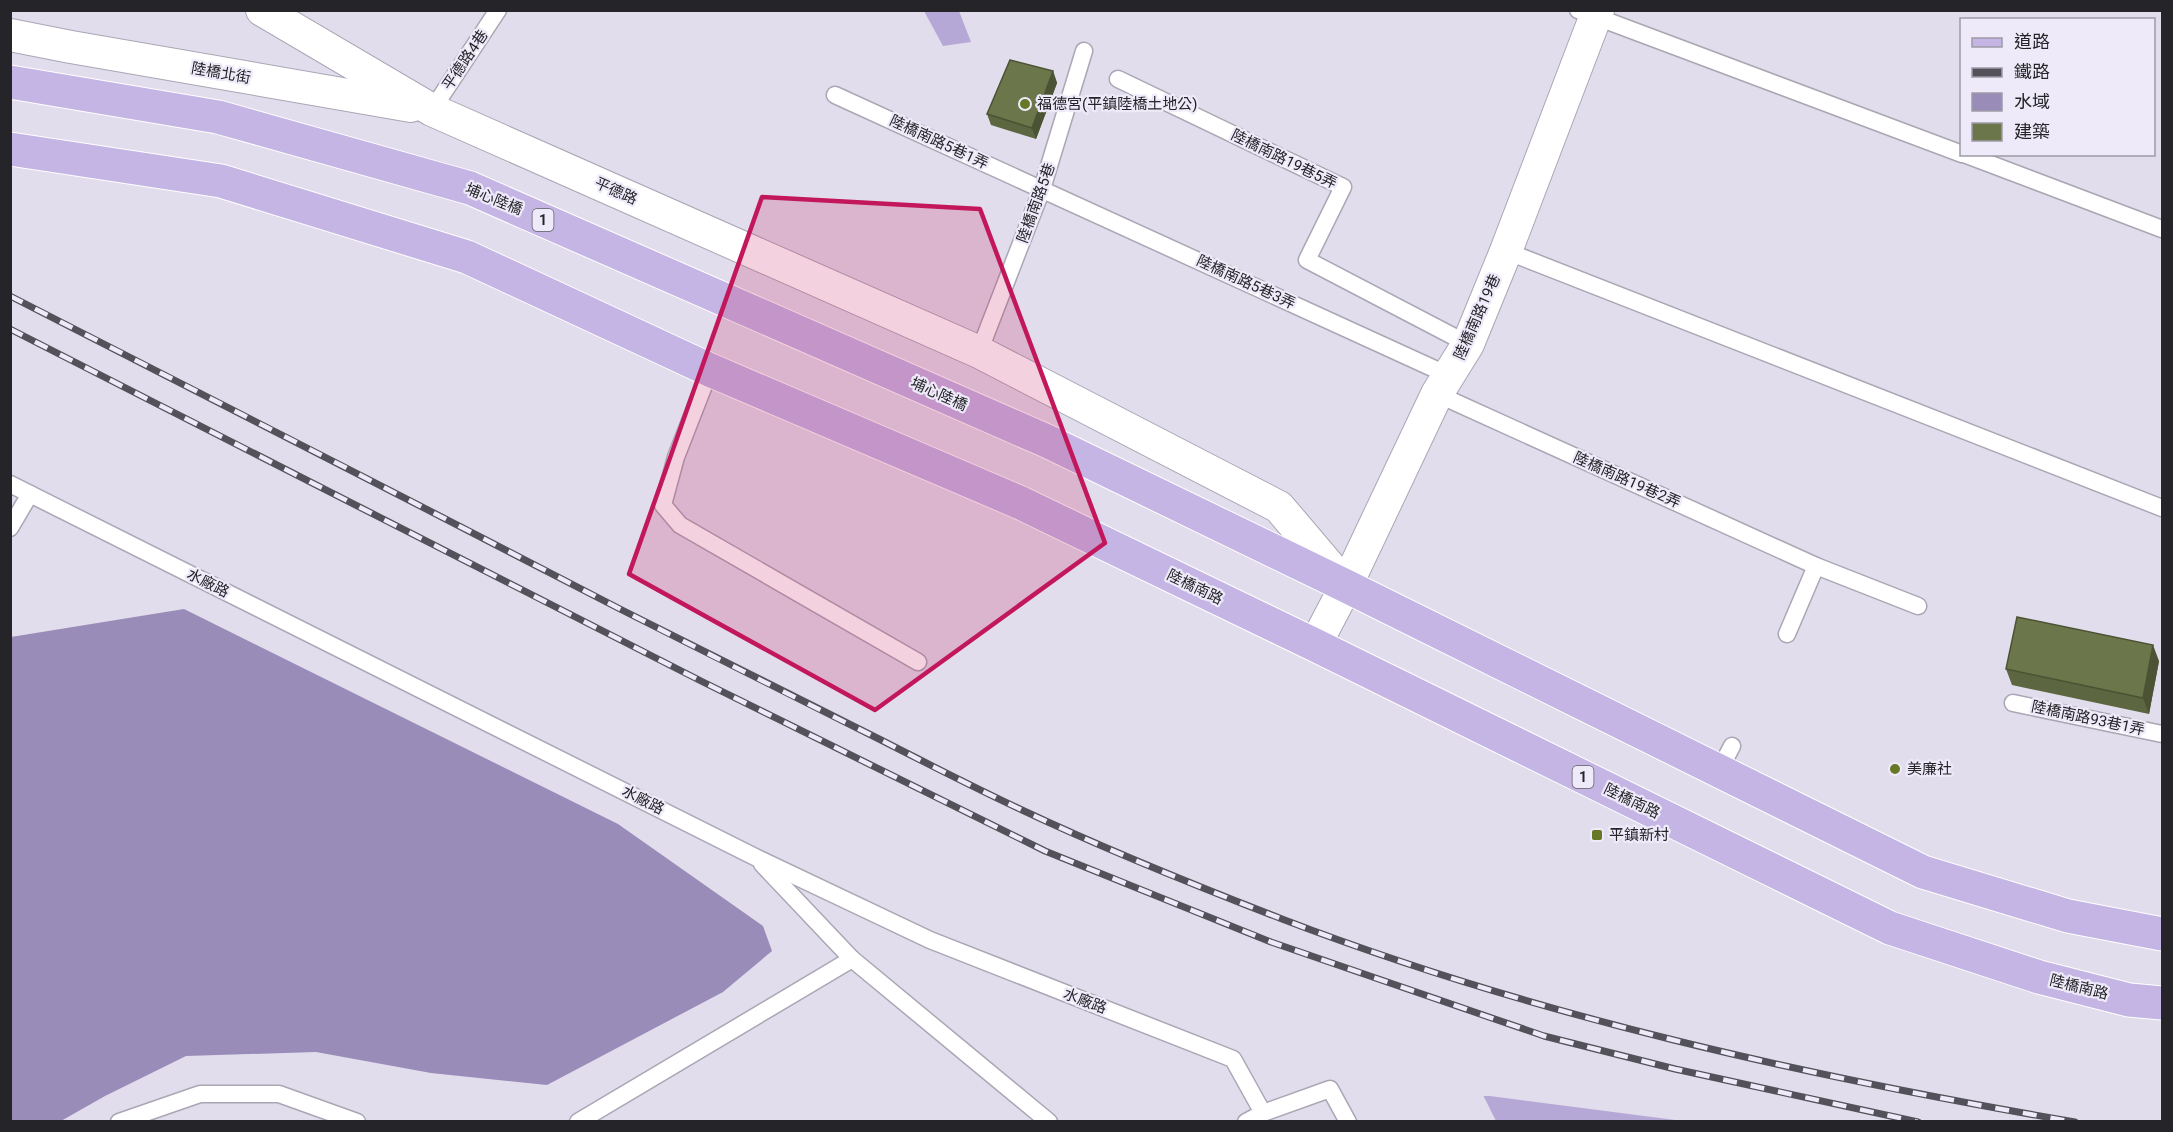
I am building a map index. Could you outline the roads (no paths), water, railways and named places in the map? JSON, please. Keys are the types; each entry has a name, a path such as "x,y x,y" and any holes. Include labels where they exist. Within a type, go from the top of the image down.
{"main road":[{"name":"埔心陸橋","path":"10,82 218,117 470,188 1049,442 1346,586"},
{"name":"1","path":"10,149 221,182 467,257 710,370"},
{"name":"陸橋南路","path":"710,370 1021,503 1890,928 2039,977 2129,1000 2163,1003"},
{"name":"1","path":"1346,586 1726,759 1923,872 2068,915 2163,934"}],"street":[{"name":"平德路","path":"262,10 432,110 980,352"},
{"name":"陸橋南路19巷","path":"1315,645 1443,385 1468,344 1506,251 1590,12"},
{"name":"陸橋北街","path":"10,35 432,110"},
{"path":"980,352 1279,507 1346,586"}],"lane":[{"name":"平德路4巷","path":"432,110 498,10"},
{"path":"1590,12 1960,153"},
{"name":"陸橋南路5巷","path":"980,352 1042,189 1084,51"},
{"name":"陸橋南路19巷5弄","path":"1118,79 1342,186 1307,260 1468,344"},
{"name":"陸橋南路5巷1弄","path":"835,95 1042,189"},
{"path":"1968,156 2163,229"},
{"name":"陸橋南路5巷3弄","path":"1042,189 1443,385"},
{"path":"1506,251 2163,508"},
{"path":"710,370 676,457 663,505 680,525 918,662"},
{"name":"陸橋南路19巷2弄","path":"1443,385 1816,566 1918,606"},
{"name":"水廠路","path":"10,484 755,857 930,940 1233,1059 1263,1113"},
{"path":"10,528 30,494"},
{"path":"1787,634 1816,566"},
{"name":"陸橋南路93巷1弄","path":"2013,703 2163,734"},
{"path":"755,857 852,959 1049,1122"},
{"path":"578,1122 852,959"},
{"path":"1246,1122 1263,1113 1330,1089 1348,1122"},
{"path":"119,1122 200,1094 279,1094 357,1122"}],"water":[{"path":"184,609 618,824 763,926 772,951 723,992 547,1085 431,1073 316,1052 186,1056 105,1096 61,1121 11,1121 11,637"}],"railway":[{"path":"10,296 969,785 1151,867 1282,919 1379,954 1476,986 1574,1014 1674,1040 1874,1085 2075,1122"},
{"path":"10,329 703,682 1045,851 1271,942 1544,1036 1675,1069 1918,1122"}],"place":[{"name":"福德宮(平鎮陸橋土地公)","path":"1025,104"},
{"name":"美廉社","path":"1895,769"},
{"name":"平鎮新村","path":"1597,835"}]}
